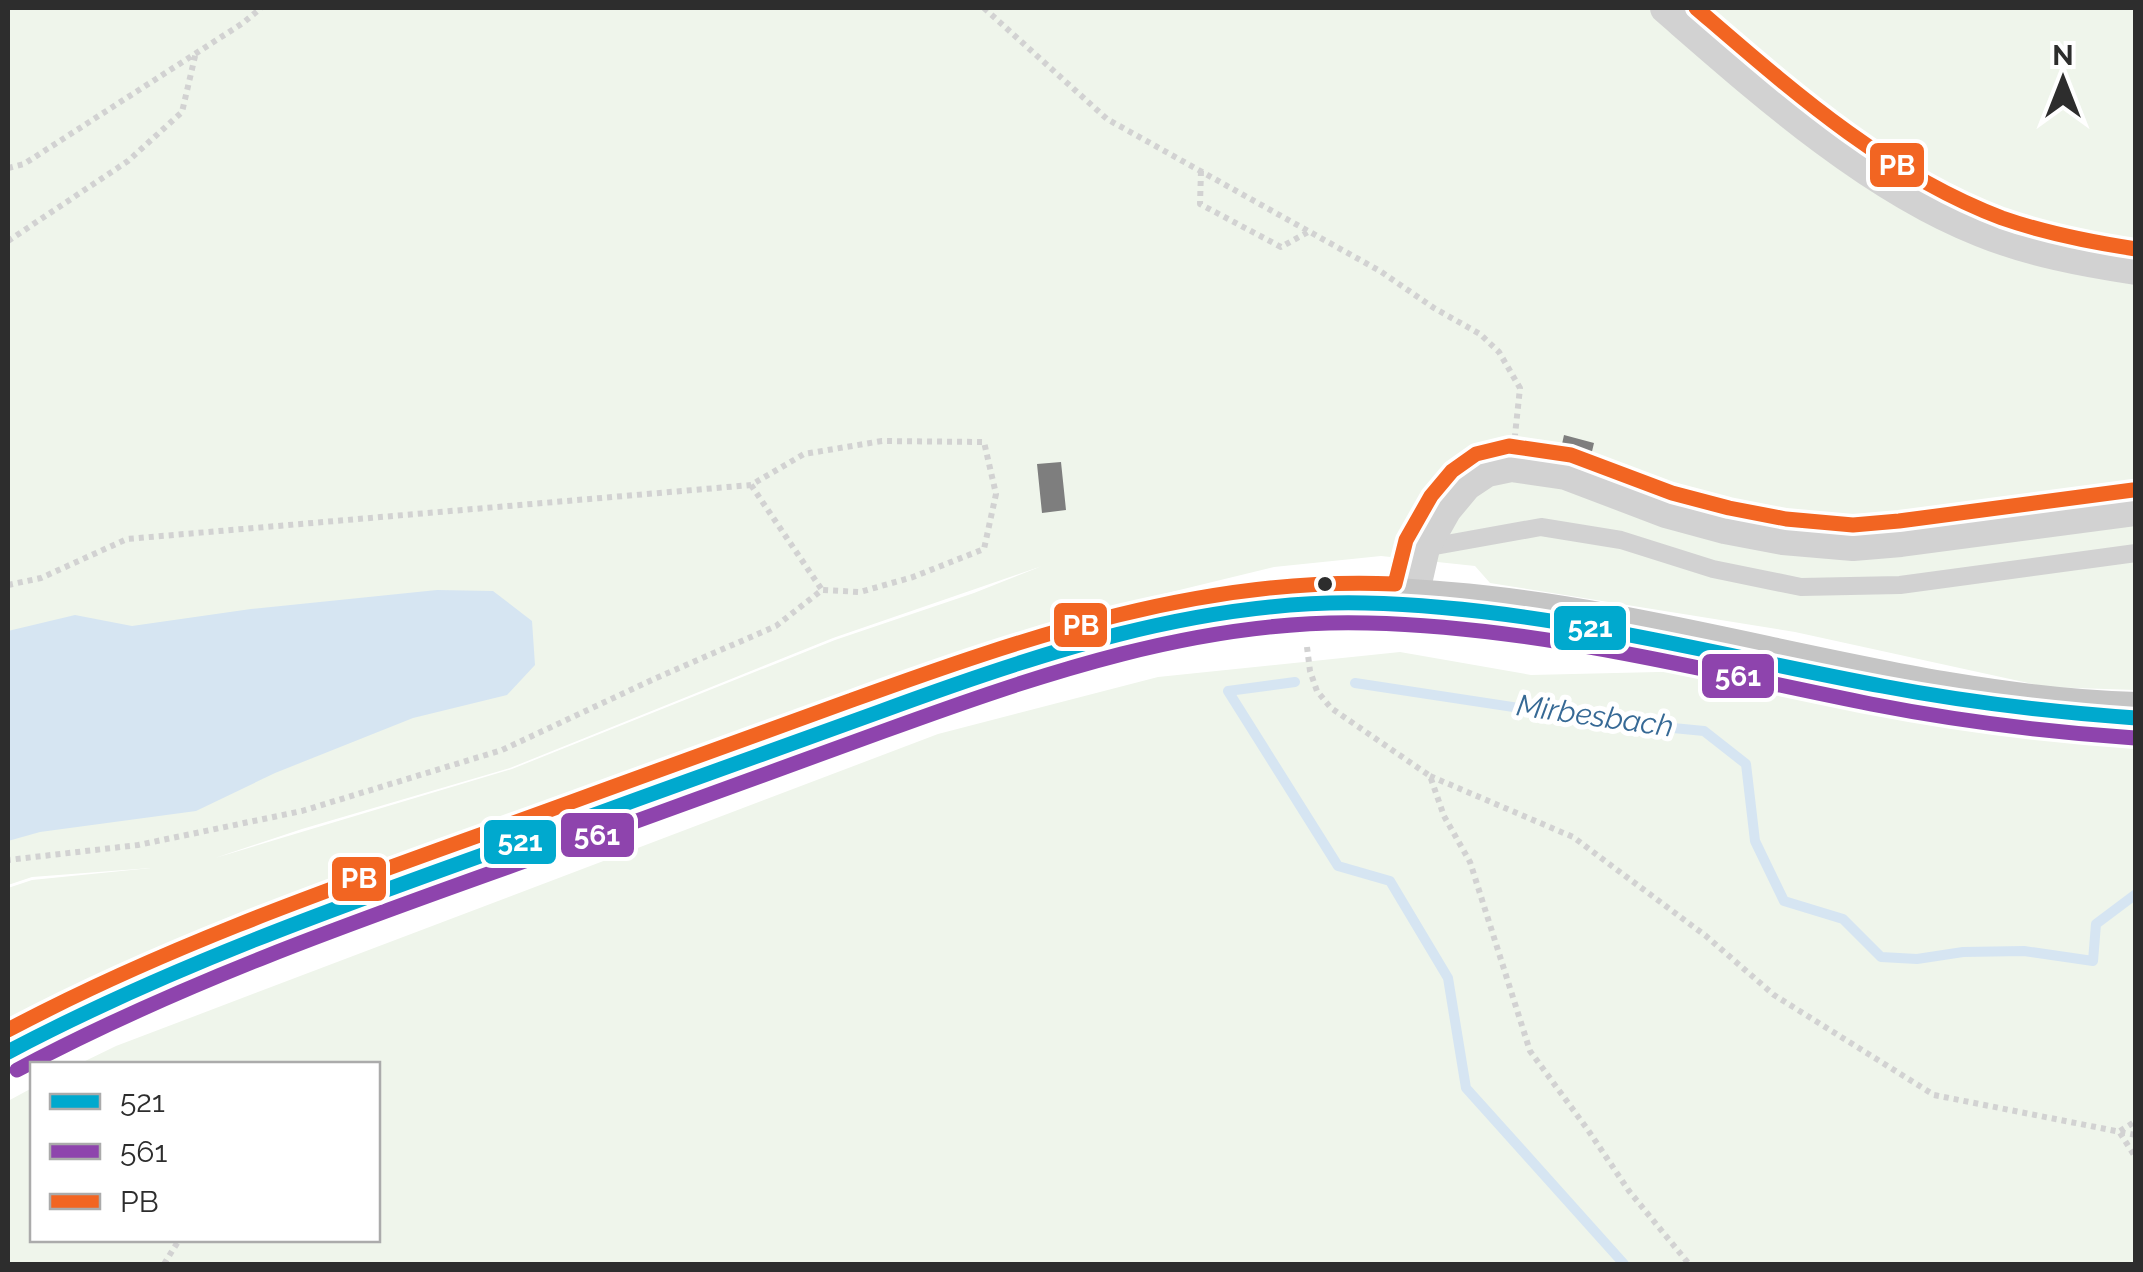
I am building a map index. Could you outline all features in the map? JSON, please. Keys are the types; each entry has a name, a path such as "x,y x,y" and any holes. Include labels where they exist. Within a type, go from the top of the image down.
{"main road":[{"path":"8,1052 76,1016 269,934 974,676 1076,645 1248,609 1323,602 1411,605 1563,620 1993,706 2073,716 2136,718"}],"street":[{"path":"1666,8 1839,150 1907,194 1979,231 2052,254 2136,269"},
{"path":"1411,605 1424,548 1446,508 1466,485 1487,471 1511,466 1566,474 1666,512 1725,528 1854,545 2136,510"}],"lane":[{"path":"1424,548 1541,527 1621,540 1712,569 1801,586 1900,585 2136,553"}],"path":[{"path":"8,168 24,164 261,8"},
{"path":"984,8 1107,119 1380,272 1480,334 1500,352 1520,388 1511,466"},
{"path":"8,241 128,160 182,112 196,52"},
{"path":"1201,171 1200,204 1281,247 1308,232"},
{"path":"8,585 41,578 127,539 751,485 804,454 882,441 984,442 996,494 984,549 913,577 860,592 822,590 776,626 502,750 302,811 138,844 8,860"},
{"path":"751,485 822,590"},
{"path":"1293,649 1308,646 1317,691 1331,708 1430,776 1573,837 1706,936 1774,994 1934,1095 2136,1136"},
{"path":"1430,776 1444,816 1470,862 1530,1051 1629,1191 1689,1264"},
{"path":"2119,1132 2136,1121"},
{"path":"2119,1132 2136,1158"},
{"path":"164,1264 178,1242"}],"shaded area":[{"path":"8,8 2135,8 2135,690 2046,687 1795,632 1490,583 1475,566 1381,556 1274,567 1163,594 880,693 8,1035 8,888 32,880 151,868 32,877 8,885","holes":["1042,566 835,640 512,769 215,858 510,768 833,638"]},
{"path":"1400,652 1531,675 1700,671 2135,741 2135,1264 8,1264 8,1101 30,1089 30,1242 380,1242 380,1062 83,1062 116,1046 938,734 1158,677"}],"water":[{"path":"437,590 493,591 532,621 535,665 507,695 413,718 275,773 196,811 40,832 8,841 8,631 75,615 132,626"}],"building":[{"path":"1564,435 1594,443 1590,460 1560,453"},
{"path":"1061,462 1066,510 1042,513 1037,464"}],"waterway":[{"path":"1295,682 1228,691 1338,866 1390,881 1448,978 1466,1088 1624,1264"},
{"name":"Mirbesbach","path":"1355,683 1611,722 1704,731 1746,764 1755,841 1784,901 1843,919 1881,957 1917,959 1963,952 2024,951 2093,961 2096,924 2136,894"}],"transit line":[{"name":"PB","path":"1696,8 1840,126 1918,178 2002,218 2068,237 2136,249"},
{"name":"PB","path":"8,1030 150,961 297,902 984,654 1118,615 1186,600 1255,589 1395,584 1406,540 1431,496 1452,471 1476,454 1509,446 1571,455 1672,493 1729,508 1786,519 1853,525 2133,490"},
{"name":"521","path":"8,1052 161,979 318,915 937,691 1057,651 1241,610 1365,603 1496,613 1625,634 1945,697 2136,718"},
{"name":"561","path":"33,1062 169,997 326,933 942,710 1122,654 1244,630 1368,623 1495,633 1621,653 1936,716 2135,738"},
{"name":"561","path":"17,1070 30,1063"}]}
